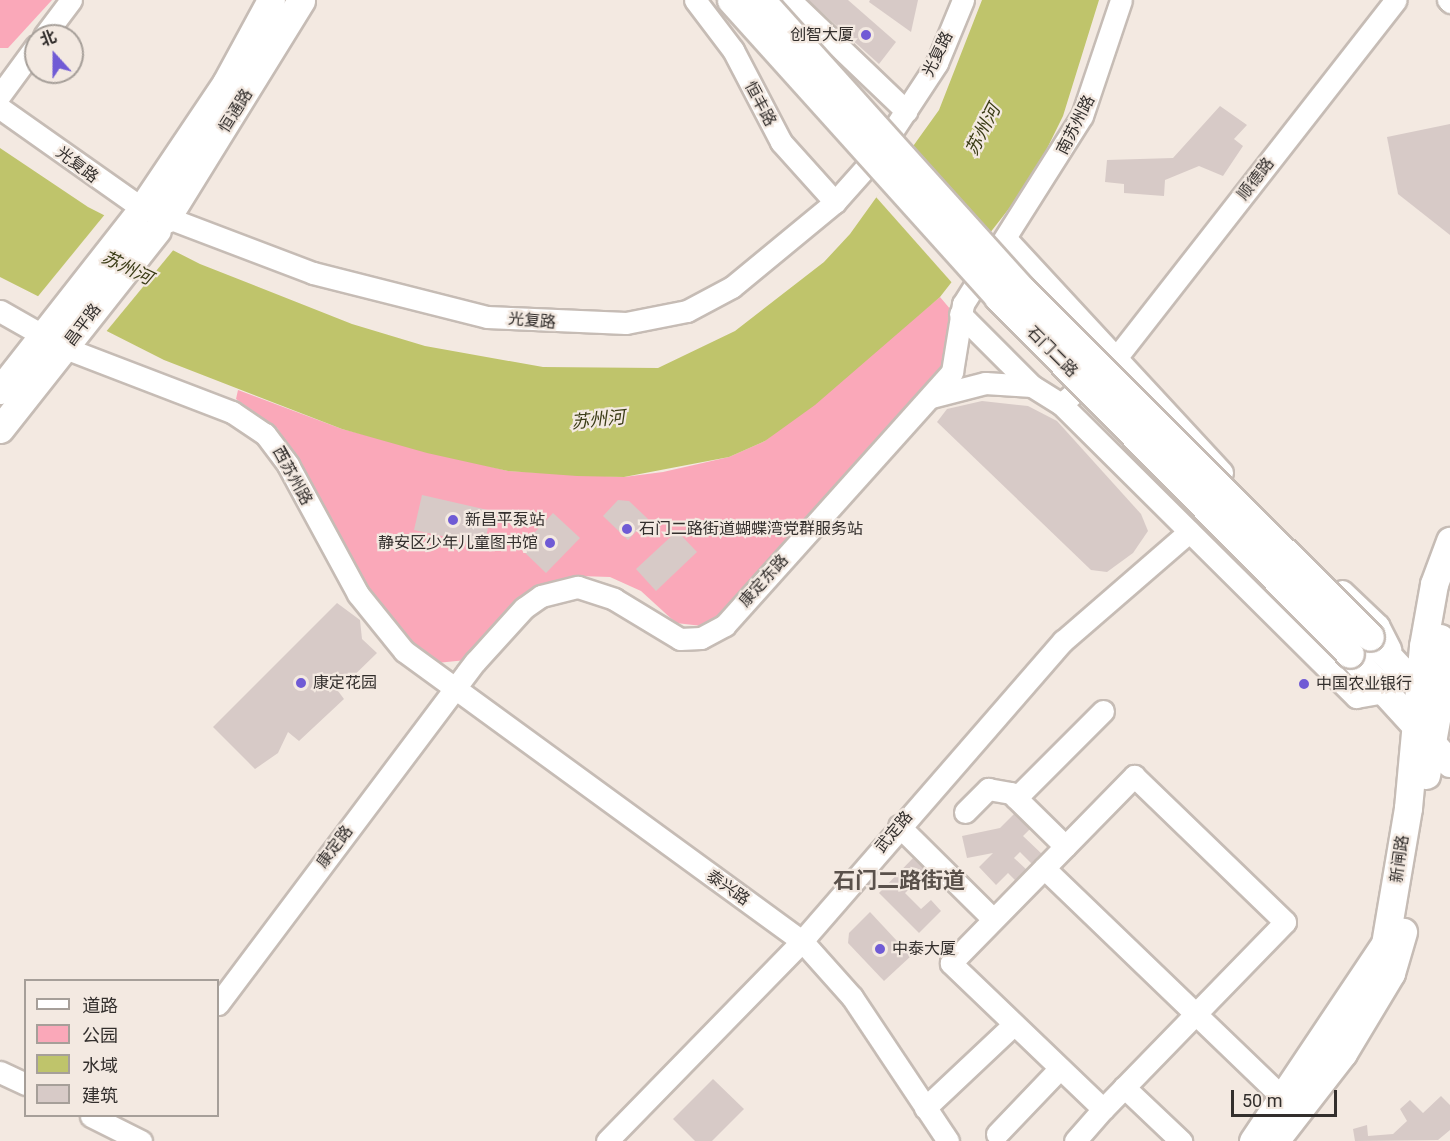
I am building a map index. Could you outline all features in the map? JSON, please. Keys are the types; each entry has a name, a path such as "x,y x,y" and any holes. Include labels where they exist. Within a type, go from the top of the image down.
{"main road":[{"name":"恒通路","path":"150,219 271,0"},
{"name":"恒通路","path":"150,219 301,0"},
{"name":"石门二路","path":"731,0 998,297 1360,646 1433,709 1450,763"},
{"name":"石门二路","path":"762,0 1022,290 1360,646 1385,692 1433,709"},
{"name":"昌平路","path":"0,429 60,335 150,219"},
{"name":"昌平路","path":"0,390 60,335"},
{"name":"新闸路","path":"1253,1141 1284,1099 1385,944 1408,808 1433,709 1434,584 1450,541"},
{"name":"新闸路","path":"1275,1141 1343,1053 1391,973 1414,880 1440,638 1450,583"}],"street":[{"path":"53,24 71,0"},
{"name":"恒丰路","path":"695,0 733,50 781,142 834,202"},
{"path":"790,0 906,111"},
{"name":"光复路","path":"0,108 150,219 323,275 487,317 573,325 626,323 687,311 732,287 834,202 906,111 937,63 963,0"},
{"name":"南苏州路","path":"1006,239 1082,116 1121,0"},
{"name":"顺德路","path":"1061,404 1116,358 1396,0"},
{"path":"0,95 24,62"},
{"name":"康定东路","path":"453,692 525,608 560,589 597,591 680,639 713,634 952,372 960,314 1006,239"},
{"name":"石门二路","path":"1006,239 1116,358 1377,625 1433,709"},
{"name":"西苏州路","path":"0,311 60,335 232,412 265,434 371,613 417,663 453,692"},
{"name":"石门二路","path":"960,314 1032,386 1061,404 1356,698 1385,692"},
{"name":"石门二路","path":"930,397 985,383 1032,386"},
{"name":"武定路","path":"607,1141 802,941 899,826 1078,625 1189,532"},
{"name":"泰兴路","path":"453,692 802,941 852,997 948,1141"},
{"name":"康定路","path":"219,1003 453,692"},
{"path":"1016,798 1103,711"},
{"path":"1075,1141 1124,1087 1285,922 1134,776 951,963 1103,1109"},
{"path":"965,812 988,789 1016,798 1065,846"},
{"path":"899,826 993,919"},
{"path":"1044,868 1284,1099"},
{"path":"926,1108 1014,1024"},
{"path":"997,1134 1060,1068"},
{"path":"0,1072 24,1083"},
{"path":"1124,1087 1169,1137"},
{"path":"93,1117 123,1129 141,1141"}],"green space":[{"path":"0,0 52,0 30,24 24,24 24,31 8,48 0,48"},
{"path":"940,297 951,310 948,368 711,627 676,623 641,591 610,577 580,576 545,586 466,660 437,663 404,642 368,596 302,465 277,428 236,399 238,390 342,429 508,471 624,477 663,472 729,457 765,441"}],"water":[{"name":"苏州河","path":"982,0 1099,0 1063,116 1032,179 940,297 815,405 765,441 729,457 624,477 508,471 427,453 342,429 164,360 0,277 0,148 88,207 200,264 352,324 425,346 543,367 658,368 735,331 824,262 850,234 939,110"}],"pier":[{"path":"912,147 992,238 954,285 876,197"},
{"path":"106,213 175,248 105,333 35,300"}],"building":[{"name":"创智大厦","path":"808,0 848,0 896,42 879,64"},
{"path":"870,0 918,0 911,32 869,2"},
{"path":"1220,106 1247,125 1234,139 1243,146 1223,176 1199,166 1165,180 1164,196 1124,193 1124,184 1105,182 1107,160 1173,158"},
{"path":"1450,124 1450,235 1398,194 1387,137"},
{"path":"982,401 1028,406 1057,421 1141,514 1148,531 1133,553 1107,572 1091,570 937,422 947,409"},
{"name":"新昌平泵站","path":"422,495 492,511 484,545 414,530"},
{"name":"石门二路街道蝴蝶湾党群服务站","path":"618,500 629,501 648,519 628,540 603,516"},
{"name":"静安区少年儿童图书馆","path":"553,513 580,538 546,573 520,548"},
{"path":"677,531 697,552 656,591 636,569"},
{"name":"康定花园","path":"337,603 360,620 362,639 377,653 338,691 344,699 299,741 288,732 278,753 255,769 213,727"},
{"path":"1019,809 1035,824 1023,836 1043,855 1033,865 1020,852 1014,858 1028,871 1017,882 1008,873 996,885 979,867 993,853 967,858 962,836 1000,828"},
{"path":"915,856 929,870 905,893 921,909 931,900 941,911 919,933 879,893"},
{"name":"中泰大厦","path":"870,912 911,956 884,981 848,943 849,933"},
{"path":"713,1079 744,1109 712,1141 695,1141 673,1119"},
{"path":"1441,1096 1450,1105 1450,1130 1438,1140 1355,1141 1353,1129 1367,1125 1368,1136 1393,1134 1407,1121 1400,1109 1410,1100 1423,1113"}],"place":[{"name":"创智大厦","path":"866,35"},
{"name":"新昌平泵站","path":"453,520"},
{"name":"石门二路街道蝴蝶湾党群服务站","path":"627,529"},
{"name":"静安区少年儿童图书馆","path":"550,543"},
{"name":"康定花园","path":"301,683"},
{"name":"中国农业银行","path":"1304,684"},
{"name":"中泰大厦","path":"880,949"}],"district":[{"name":"石门二路街道","path":"899,881"}]}
